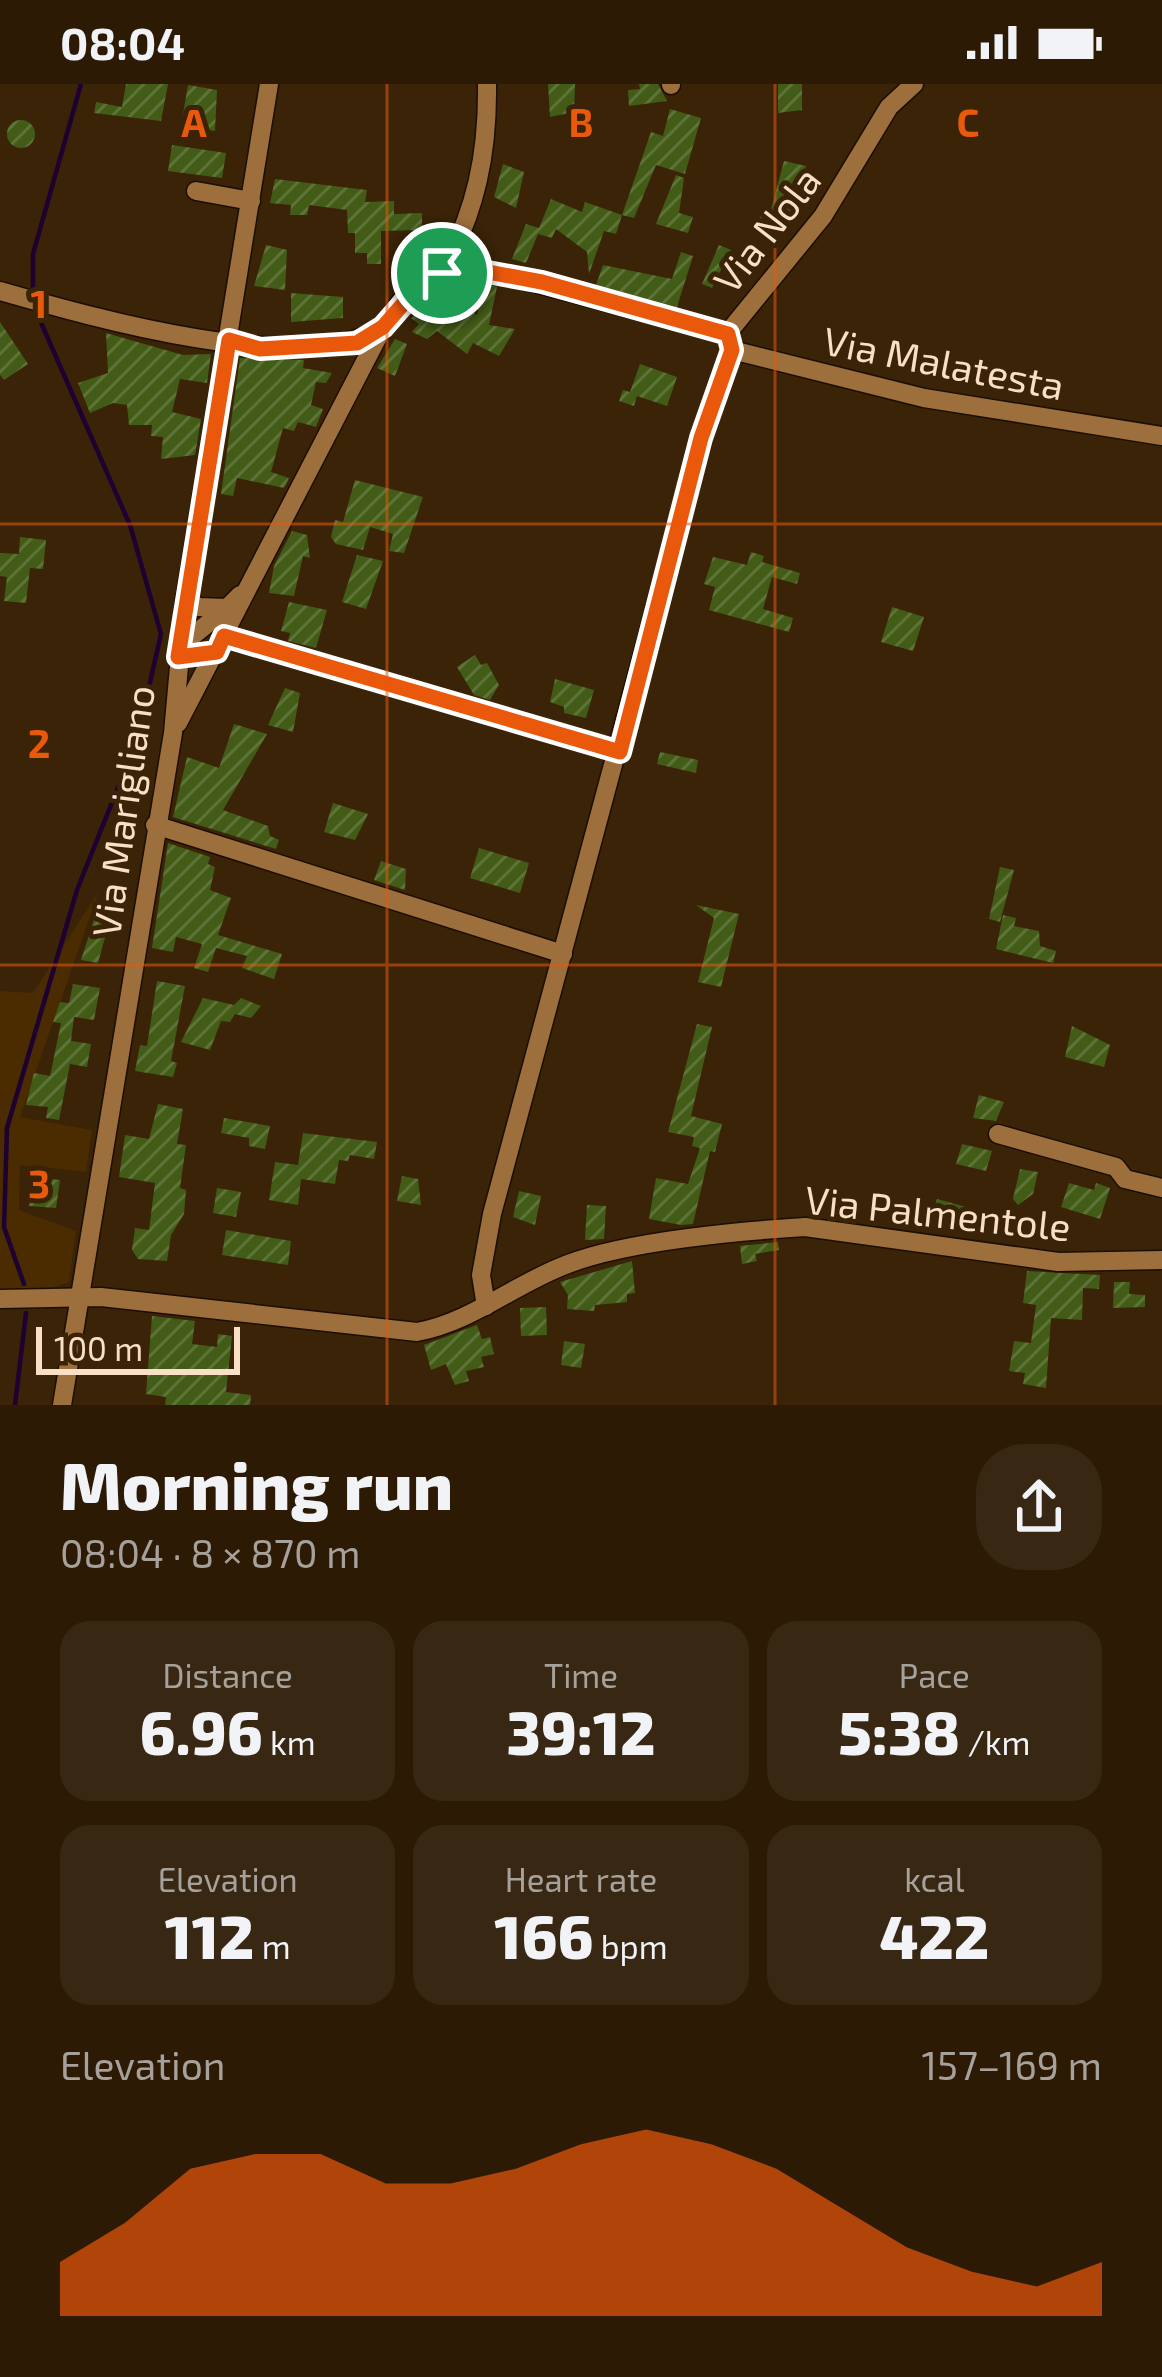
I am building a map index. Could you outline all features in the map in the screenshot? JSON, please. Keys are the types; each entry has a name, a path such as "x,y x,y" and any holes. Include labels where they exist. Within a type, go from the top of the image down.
{"street":[{"name":"Via Marigliano","path":"62,1405 173,733 185,600 269,84"},
{"path":"173,733 383,327 401,301 442,273 478,196 485,160 487,84"},
{"name":"Via Nola","path":"442,273 482,268 512,274 730,342 823,216 890,107 914,84"},
{"path":"196,191 251,201"},
{"path":"0,291 260,349 357,343 383,327"},
{"path":"486,1306 481,1275 492,1214 730,342"},
{"name":"Via Malatesta","path":"730,342 924,398 1162,436"},
{"path":"179,652 243,592"},
{"path":"185,600 199,607 227,608"},
{"path":"179,652 220,644 620,752"},
{"path":"155,825 563,955"},
{"path":"998,1134 1116,1167 1125,1179 1162,1188"},
{"name":"Via Palmentole","path":"0,1300 79,1297 399,1333 433,1329 573,1262 769,1229 871,1234 1058,1262 1162,1260"}],"shaded area":[{"path":"99,891 20,1117 92,1130 86,1172 20,1165 19,1210 76,1231 69,1282 44,1291 0,1293 0,991 33,993"}],"building":[{"path":"126,84 168,84 161,121 94,113 96,102 122,107"},
{"path":"548,84 575,84 574,112 550,117"},
{"path":"639,84 658,84 667,101 629,106 628,90 640,89"},
{"path":"778,84 802,84 802,110 778,113"},
{"path":"188,85 217,90 215,131 181,126"},
{"path":"670,109 701,118 685,174 656,165 634,218 622,215 651,132 663,136"},
{"path":"21,120 31,124 35,134 31,144 21,148 11,144 7,134 11,124"},
{"path":"172,145 226,153 222,178 168,171"},
{"path":"784,161 806,166 790,227 778,230 758,225 761,212 770,213"},
{"path":"503,164 524,172 516,208 494,197"},
{"path":"676,175 684,178 679,213 693,217 688,233 656,224"},
{"path":"275,179 367,190 365,202 394,201 394,214 422,213 422,230 381,231 381,264 367,264 367,253 355,253 355,233 348,233 347,210 309,205 307,215 290,215 291,205 270,203"},
{"path":"551,199 582,212 585,202 622,215 616,234 604,231 589,274 587,252 556,229 552,238 538,234 526,263 512,259 526,224 539,228"},
{"path":"266,245 287,250 285,290 254,286"},
{"path":"719,245 731,250 712,288 702,284"},
{"path":"681,252 693,256 677,307 596,285 603,265 672,279"},
{"path":"484,283 497,287 489,325 515,329 499,356 473,343 467,354 437,331 427,339 412,332 419,324 411,318 442,293 477,315"},
{"path":"291,293 343,297 343,318 291,322"},
{"path":"0,322 28,364 4,380 0,375"},
{"path":"106,333 183,355 211,354 207,383 180,379 172,412 201,419 195,455 161,459 163,437 151,436 152,425 129,425 127,405 113,403 90,413 78,383 108,373"},
{"path":"395,339 407,344 395,376 377,368"},
{"path":"240,358 304,360 303,368 332,373 326,383 316,382 311,405 323,409 316,427 298,422 294,431 283,428 271,472 289,478 284,488 237,478 233,496 221,494"},
{"path":"640,364 677,377 667,406 637,396 634,406 619,401 623,390 630,392"},
{"path":"355,480 423,497 404,553 389,551 393,534 370,527 363,550 336,544 331,537 335,520 343,522"},
{"path":"292,531 307,535 310,558 303,556 294,596 269,593 274,566"},
{"path":"20,537 46,540 43,569 30,568 26,603 4,601 7,577 0,576 0,553 19,554"},
{"path":"751,552 764,556 762,562 800,573 797,584 772,577 763,609 793,618 789,632 709,610 715,587 704,584 713,557 747,565"},
{"path":"357,555 383,561 366,609 342,602"},
{"path":"289,602 327,610 316,648 288,641 290,633 281,631"},
{"path":"892,607 924,617 913,651 881,642"},
{"path":"475,655 481,665 487,663 499,685 490,700 474,695 457,667"},
{"path":"555,679 594,690 586,718 564,713 564,707 550,702"},
{"path":"285,688 300,693 293,732 268,725"},
{"path":"234,724 267,734 223,810 268,826 270,836 279,840 276,849 173,817 187,757 219,768"},
{"path":"660,752 698,760 696,773 657,764"},
{"path":"333,803 368,814 355,840 324,832"},
{"path":"168,843 210,857 208,864 215,867 210,890 231,898 218,935 282,954 274,979 242,968 247,956 216,948 208,972 194,968 202,944 176,937 173,952 152,948"},
{"path":"479,848 529,863 520,893 470,878"},
{"path":"381,861 406,869 405,890 374,880"},
{"path":"1000,867 1014,870 1000,922 989,919"},
{"path":"99,904 113,908 98,963 81,960"},
{"path":"696,905 739,914 721,987 698,982 714,918"},
{"path":"1003,915 1016,918 1014,926 1039,931 1040,946 1056,951 1053,963 996,949"},
{"path":"157,981 185,986 171,1061 177,1063 173,1077 135,1071 140,1045 147,1046"},
{"path":"73,984 100,988 94,1020 74,1017 71,1041 91,1044 87,1067 70,1064 59,1120 46,1118 48,1107 26,1105 34,1073 50,1076 61,1023 53,1022 60,1002 69,1003"},
{"path":"203,998 234,1005 241,998 261,1006 251,1018 235,1014 230,1022 221,1021 210,1050 181,1042"},
{"path":"697,1024 712,1027 691,1116 722,1124 715,1152 710,1151 693,1224 681,1225 649,1219 656,1178 688,1184 700,1148 692,1146 694,1137 668,1132"},
{"path":"1072,1026 1110,1045 1104,1067 1065,1057"},
{"path":"979,1095 1004,1102 996,1121 973,1118"},
{"path":"158,1104 183,1109 177,1144 186,1145 180,1188 186,1190 184,1214 171,1235 167,1261 138,1259 132,1250 135,1228 149,1230 155,1183 119,1177 125,1135 149,1139"},
{"path":"224,1118 270,1126 265,1149 249,1146 249,1138 221,1133"},
{"path":"303,1133 377,1142 374,1159 350,1155 348,1161 339,1160 335,1184 301,1179 298,1205 269,1200 275,1162 298,1165"},
{"path":"962,1144 992,1151 986,1171 956,1164"},
{"path":"1020,1169 1038,1172 1033,1194 1018,1205 1013,1199"},
{"path":"402,1176 418,1179 421,1205 397,1201"},
{"path":"33,1177 60,1180 56,1208 29,1206"},
{"path":"1069,1183 1094,1190 1096,1183 1110,1188 1100,1219 1061,1207"},
{"path":"217,1188 241,1192 236,1217 213,1213"},
{"path":"519,1191 541,1196 535,1225 513,1217"},
{"path":"937,1199 988,1213 982,1236 928,1225"},
{"path":"587,1205 606,1206 604,1239 585,1240"},
{"path":"226,1230 291,1241 288,1265 222,1255"},
{"path":"778,1242 779,1250 755,1254 757,1261 742,1264 740,1246"},
{"path":"632,1261 635,1293 627,1294 627,1302 595,1305 594,1311 567,1309 568,1295 560,1282"},
{"path":"1027,1271 1100,1275 1099,1289 1083,1288 1082,1320 1051,1318 1046,1388 1023,1384 1025,1373 1009,1371 1014,1341 1031,1343 1036,1305 1023,1303"},
{"path":"1114,1282 1130,1282 1129,1294 1145,1295 1145,1307 1113,1308"},
{"path":"546,1307 547,1335 521,1336 520,1308"},
{"path":"152,1316 195,1321 192,1344 217,1347 218,1334 232,1336 226,1392 251,1395 250,1405 165,1405 166,1397 146,1394"},
{"path":"477,1325 482,1339 490,1337 494,1354 481,1357 484,1367 466,1371 469,1381 455,1385 446,1364 431,1370 424,1345"},
{"path":"564,1341 585,1344 581,1368 561,1365"}],"waterway":[{"path":"33,291 33,254 81,84"},
{"path":"24,1284 4,1227 7,1128 77,890 137,740 161,634 130,525 35,309"},
{"path":"15,1405 26,1313"}],"route":[{"path":"482,268 512,274 728,334 732,350 701,438 620,752 224,636 217,652 178,657 229,340 260,349 357,343 383,327 424,280 442,273 482,268"}]}
